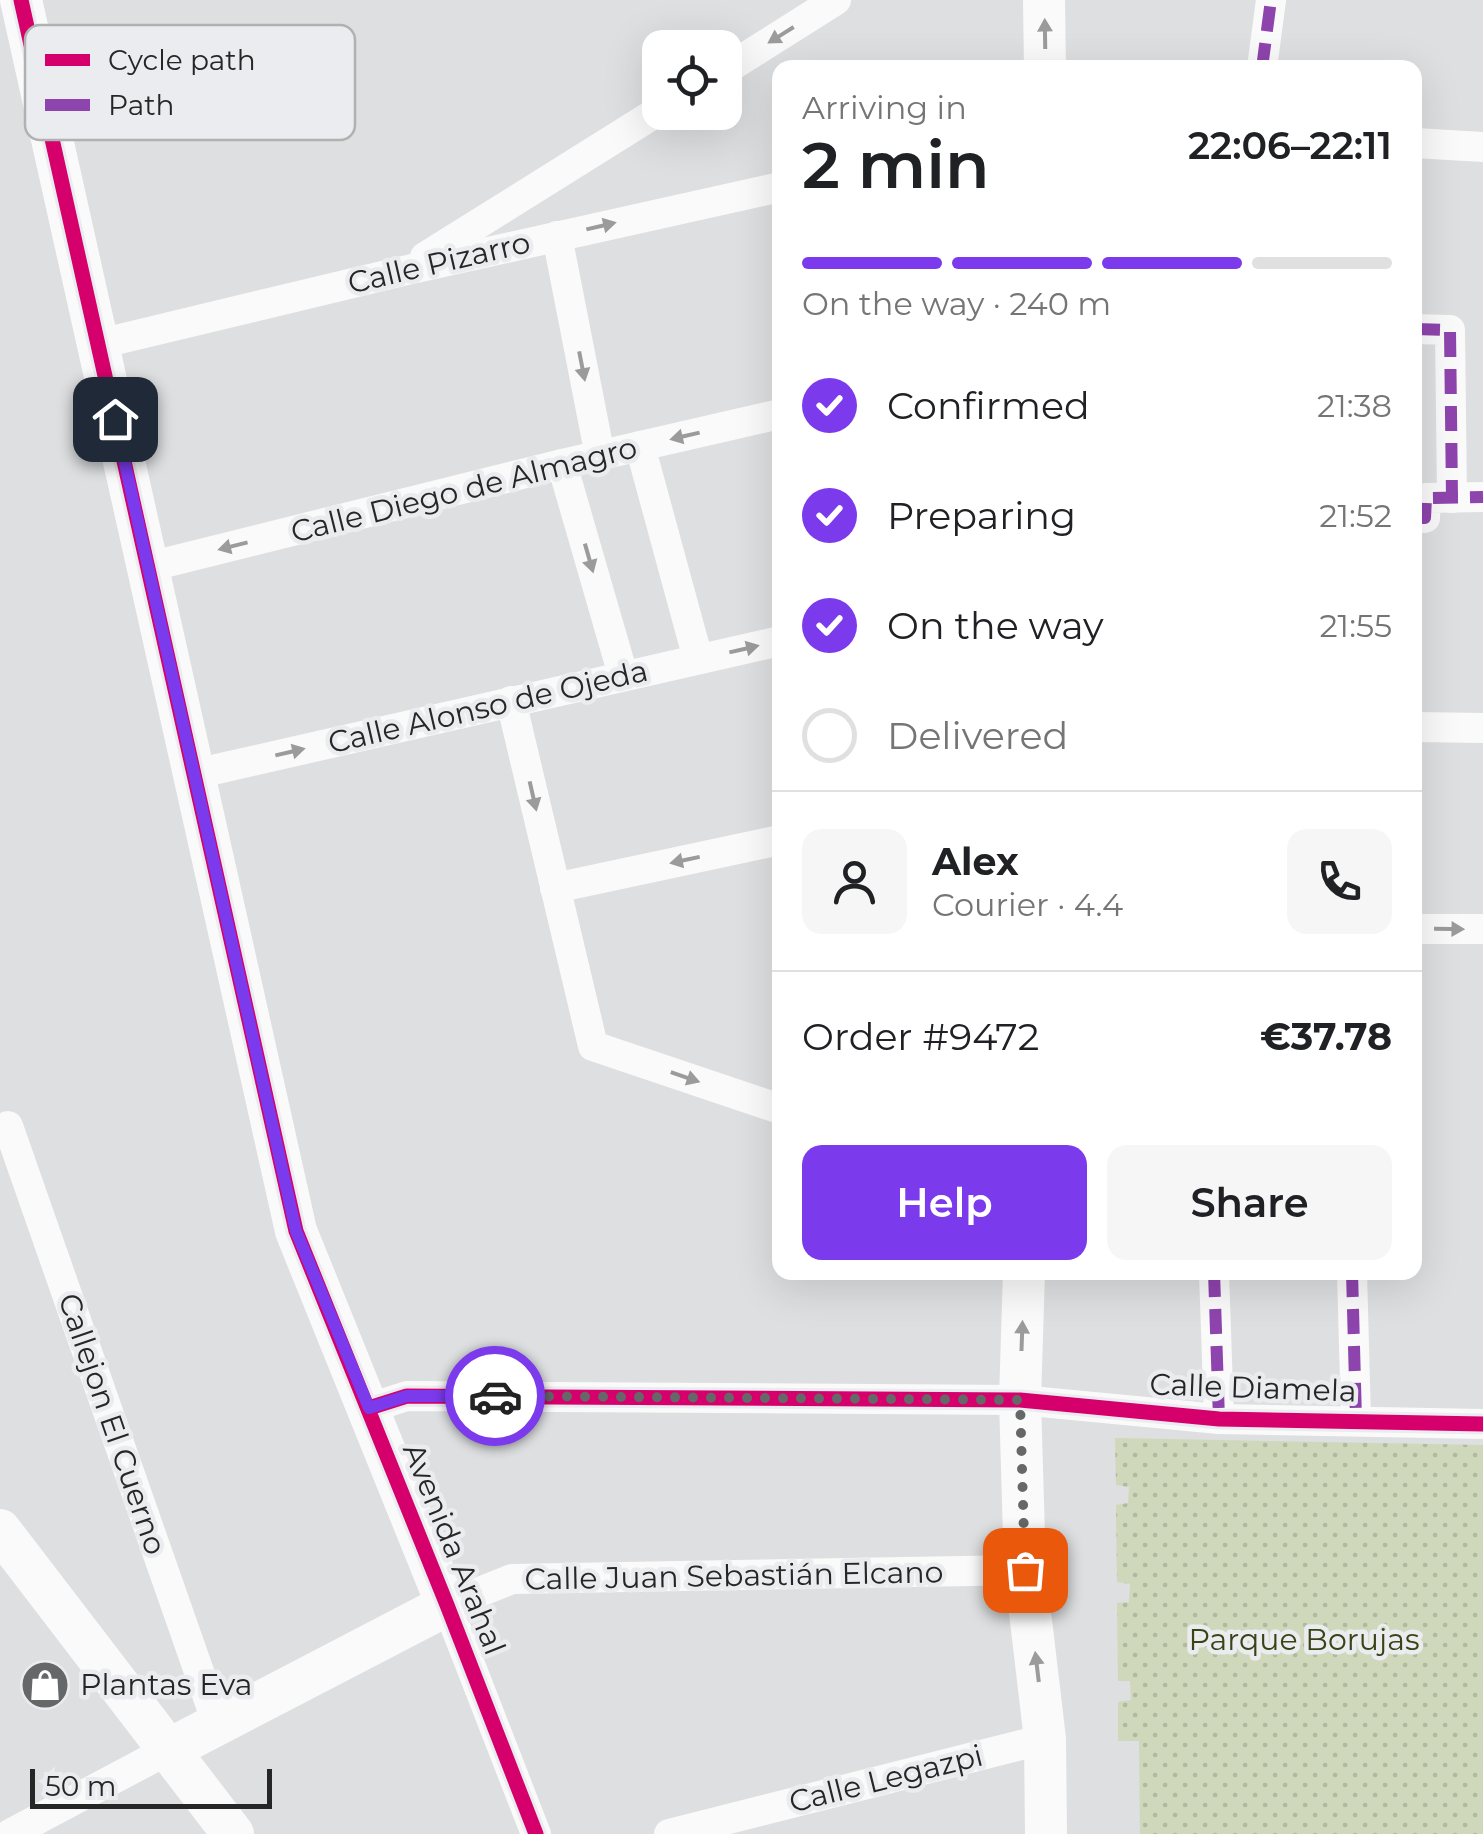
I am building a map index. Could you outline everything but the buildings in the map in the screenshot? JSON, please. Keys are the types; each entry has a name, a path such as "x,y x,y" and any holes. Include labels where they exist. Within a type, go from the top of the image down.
{"street":[{"name":"Avenida Arahal","path":"21,0 27,25"},
{"path":"742,59 836,0"},
{"path":"1044,0 1046,60"},
{"path":"1263,60 1271,0"},
{"path":"404,271 642,121"},
{"name":"Avenida Arahal","path":"52,140 296,1231 536,1834"},
{"path":"1422,144 1483,147"},
{"name":"Calle Pizarro","path":"98,344 772,188"},
{"path":"556,236 600,456"},
{"path":"1422,329 1450,330 1452,498"},
{"name":"Calle Diego de Almagro","path":"148,568 772,416"},
{"path":"640,446 698,659"},
{"path":"562,464 623,676"},
{"path":"1422,518 1426,498 1483,497"},
{"name":"Calle Alonso de Ojeda","path":"196,774 772,642"},
{"path":"511,701 593,1046 772,1106"},
{"path":"1422,728 1483,728"},
{"path":"555,888 772,842"},
{"path":"1422,928 1483,930"},
{"name":"Callejon El Cuerno","path":"8,1126 217,1723"},
{"path":"1024,1280 1020,1400 1025,1570 1045,1739 1046,1834"},
{"path":"1214,1280 1219,1419"},
{"path":"1352,1280 1356,1420"},
{"name":"Calle Diamela","path":"369,1408 407,1396 1020,1400 1219,1419 1483,1424"},
{"path":"7,1551 232,1834"},
{"name":"Calle Juan Sebastián Elcano","path":"447,1604 512,1579 1025,1570"},
{"path":"10,1834 447,1604"},
{"name":"Calle Legazpi","path":"669,1834 1045,1739"}],"green space":[{"name":"Parque Borujas","path":"1115,1438 1483,1445 1483,1834 1140,1834 1139,1741 1118,1741 1118,1702 1131,1700 1130,1681 1118,1681 1117,1603 1129,1602 1130,1584 1117,1582 1116,1505 1128,1503 1129,1487 1116,1485"}],"marked path":[{"path":"1263,60 1271,0"},
{"path":"1422,329 1450,330 1452,498"},
{"path":"1422,518 1426,498 1483,497"},
{"path":"1214,1280 1219,1419"},
{"path":"1352,1280 1356,1420"}],"cycle path":[{"path":"21,0 27,25"},
{"path":"52,140 296,1231 536,1834"},
{"path":"369,1408 407,1396 1020,1400 1219,1419 1483,1424"}],"way so far":[{"path":"495,1396 1020,1400 1025,1570"}],"place":[{"name":"Plantas Eva","path":"45,1685"}],"route":[{"path":"115,419 296,1231 369,1408 407,1396 495,1396"}]}
